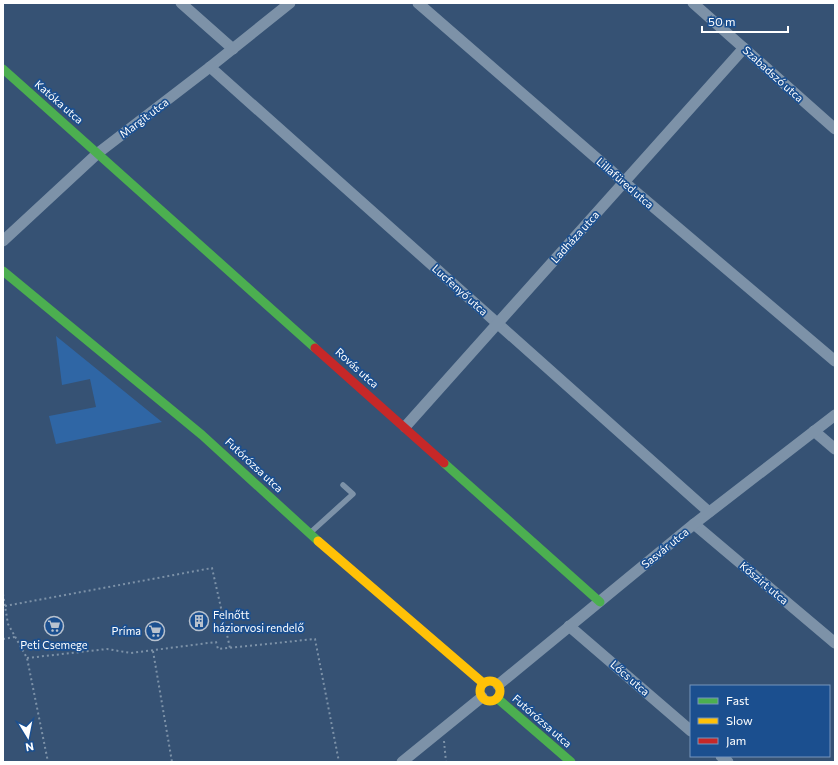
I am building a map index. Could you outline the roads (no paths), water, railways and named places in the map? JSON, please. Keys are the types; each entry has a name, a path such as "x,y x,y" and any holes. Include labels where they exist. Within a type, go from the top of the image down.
{"street":[{"path":"181,3 234,49"},
{"name":"Margit utca","path":"3,241 98,153 234,49 290,3"},
{"name":"Lillafüred utca","path":"418,3 624,182 835,361"},
{"name":"Szabadszó utca","path":"693,3 835,130"},
{"name":"Ladháza utca","path":"405,427 744,48"},
{"name":"Lucfenyő utca","path":"210,67 709,512"},
{"name":"Katóka utca","path":"3,69 98,153"},
{"name":"Rovás utca","path":"98,153 600,602"},
{"name":"Futórózsa utca","path":"3,271 202,434 309,533 483,683"},
{"name":"Sasvár utca","path":"498,685 694,524 835,415"},
{"path":"814,431 835,449"},
{"name":"Kőszirt utca","path":"694,524 835,643"},
{"name":"Lőcs utca","path":"569,626 690,729"},
{"path":"492,681 498,685 500,690 497,698 489,701 482,697 480,688 483,683 492,681"},
{"path":"402,762 482,697"},
{"name":"Futórózsa utca","path":"497,698 571,762"}],"lane":[{"path":"309,533 353,494 343,485"}],"place":[{"name":"Felnőtt háziorvosi rendelő","path":"199,621"},
{"name":"Peti Csemege","path":"54,626"},
{"name":"Príma","path":"155,631"}]}
